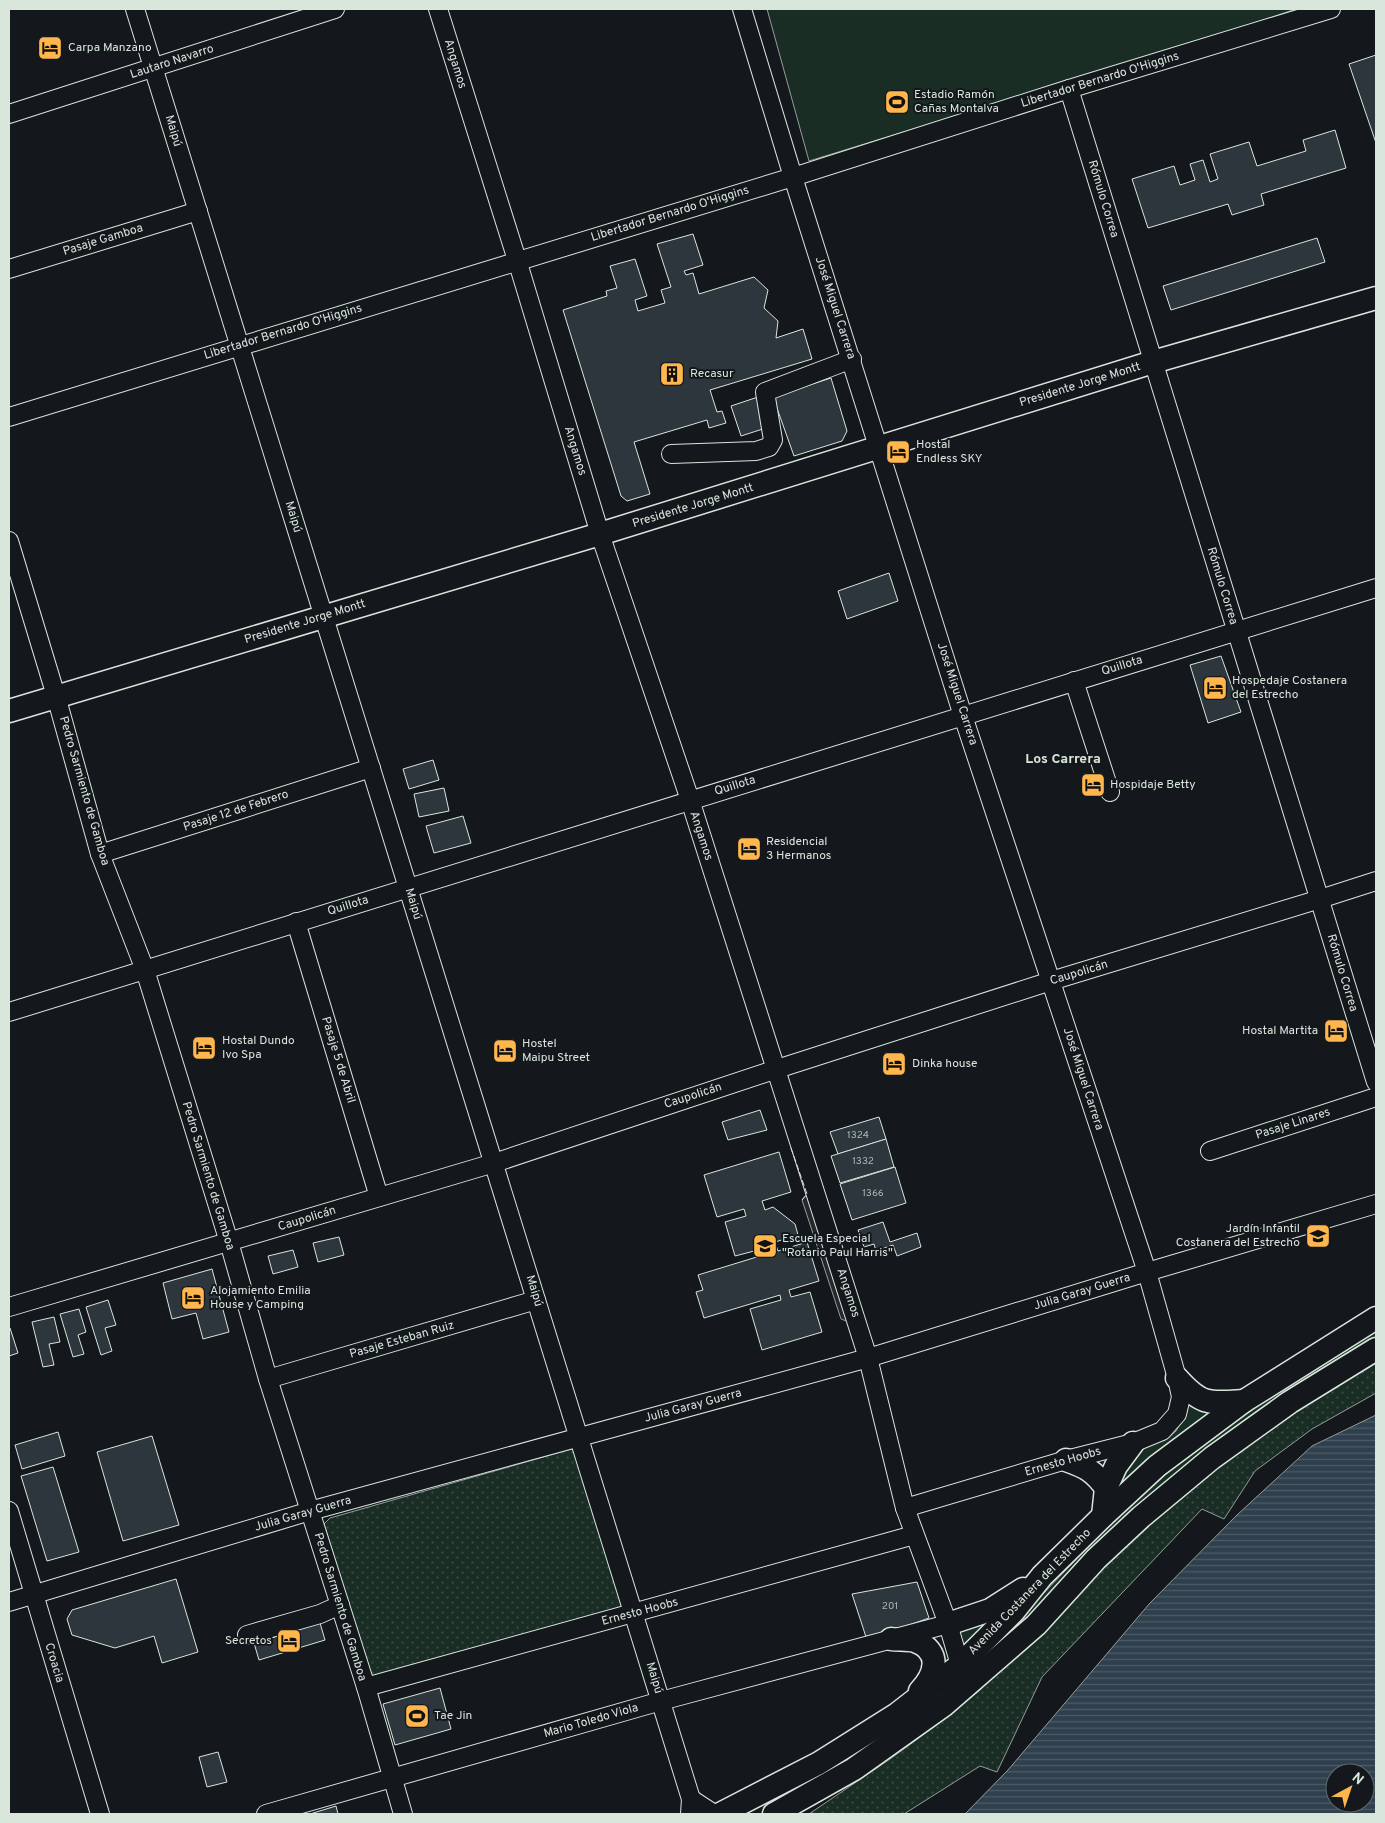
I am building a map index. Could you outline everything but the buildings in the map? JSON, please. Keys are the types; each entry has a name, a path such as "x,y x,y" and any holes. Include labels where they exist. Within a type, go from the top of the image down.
{"main road":[{"name":"Presidente Jorge Montt","path":"9,711 600,534 1153,362 1376,298"},
{"name":"Avenida Costanera del Estrecho","path":"720,1814 819,1763 897,1714 960,1665 1014,1611 1042,1576 1157,1466 1244,1401 1376,1318"},
{"name":"Avenida Costanera del Estrecho","path":"774,1814 854,1769 944,1704 1036,1625 1096,1559 1141,1517 1212,1458 1290,1402 1376,1349"},
{"path":"1177,1378 1189,1391 1212,1403 1244,1401"},
{"path":"1103,1516 1106,1488 1116,1466 1132,1443"},
{"path":"1066,1460 1096,1474 1106,1488"},
{"path":"948,1624 990,1610 1042,1576"},
{"path":"891,1639 913,1641 924,1646 933,1659 934,1671 926,1684 897,1714"},
{"path":"944,1704 960,1665"}],"street":[{"name":"Maipú","path":"135,9 661,1701 691,1807 714,1814"},
{"name":"Lautaro Navarro","path":"9,114 335,9"},
{"name":"Angamos","path":"438,9 600,534 690,800 868,1358 905,1508 948,1624 960,1665"},
{"name":"José Miguel Carrera","path":"742,9 793,177 964,716 1147,1272 1177,1378"},
{"name":"Libertador Bernardo O'Higgins","path":"9,417 793,177 1068,89 1331,9"},
{"name":"Rómulo Correa","path":"1068,89 1320,899 1370,1041 1376,1082"},
{"name":"Pasaje Gamboa","path":"9,269 198,211"},
{"path":"671,454 756,451 769,447 773,440 764,392 852,359"},
{"name":"Pedro Sarmiento de Gamboa","path":"9,540 56,696 100,854 145,970 229,1242 268,1379 366,1687 403,1814"},
{"name":"Quillota","path":"9,1012 1376,588"},
{"path":"1074,682 1110,792"},
{"name":"Pasaje 12 de Febrero","path":"100,854 371,768"},
{"name":"Caupolicán","path":"9,1307 494,1163 1051,981 1320,899 1376,880"},
{"name":"Pasaje 5 de Abril","path":"296,922 379,1197"},
{"name":"Pasaje Linares","path":"1210,1151 1376,1097"},
{"name":"Julia Garay Guerra","path":"9,1602 310,1511 868,1358 1376,1204"},
{"name":"Pasaje Esteban Ruiz","path":"268,1379 536,1300"},
{"name":"Ernesto Hoobs","path":"905,1508 1066,1460 1132,1443 1162,1431 1177,1414 1181,1397 1177,1378"},
{"name":"Croacia","path":"9,1511 100,1814"},
{"name":"Ernesto Hoobs","path":"366,1687 914,1535"},
{"path":"247,1635 320,1614 340,1605"},
{"name":"Mario Toledo Viola","path":"266,1814 661,1701 948,1624"}],"green space":[{"name":"Estadio Ramón Cañas Montalva","path":"767,9 1296,9 1194,43 809,161"},
{"path":"1376,1330 1376,1337 1348,1355 1035,1611 966,1678 1019,1619 1133,1500 1197,1444"},
{"path":"1376,1359 1376,1393 1312,1429 1255,1471 1224,1519 1202,1509 1042,1677 997,1772 980,1766 904,1814 809,1814 890,1759 980,1690 1115,1553 1234,1452"},
{"path":"1186,1395 1217,1409 1114,1492 1129,1455 1152,1442 1167,1439 1176,1431 1186,1410"},
{"path":"575,1448 623,1607 613,1614 372,1678 324,1524 330,1518"},
{"path":"993,1618 961,1647 956,1628"}],"shaded area":[{"path":"807,1194 849,1322 841,1319 802,1200"}],"water":[{"path":"1376,1415 1376,1814 965,1814 1008,1770 1150,1603 1237,1515 1312,1446"}],"fence":[{"path":"791,1148 807,1194 802,1200"}],"place":[{"name":"Carpa Manzano","path":"50,48"},
{"name":"Estadio Ramón Cañas Montalva","path":"897,102"},
{"name":"Recasur","path":"672,374"},
{"name":"Hostal Endless SKY","path":"898,452"},
{"name":"Hospedaje Costanera del Estrecho","path":"1215,688"},
{"name":"Hospidaje Betty","path":"1093,785"},
{"name":"Residencial 3 Hermanos","path":"749,849"},
{"name":"Hostal Martita","path":"1336,1031"},
{"name":"Hostal Dundo Ivo Spa","path":"204,1048"},
{"name":"Hostel Maipu Street","path":"505,1051"},
{"name":"Dinka house","path":"894,1064"},
{"name":"Jardín Infantil Costanera del Estrecho","path":"1318,1236"},
{"name":"Escuela Especial \"Rotario Paul Harris\"","path":"765,1246"},
{"name":"Alojamiento Emilia House y Camping","path":"193,1298"},
{"name":"Secretos","path":"289,1641"},
{"name":"Tae Jin","path":"417,1716"}],"district":[{"name":"Los Carrera","path":"1063,759"}]}
